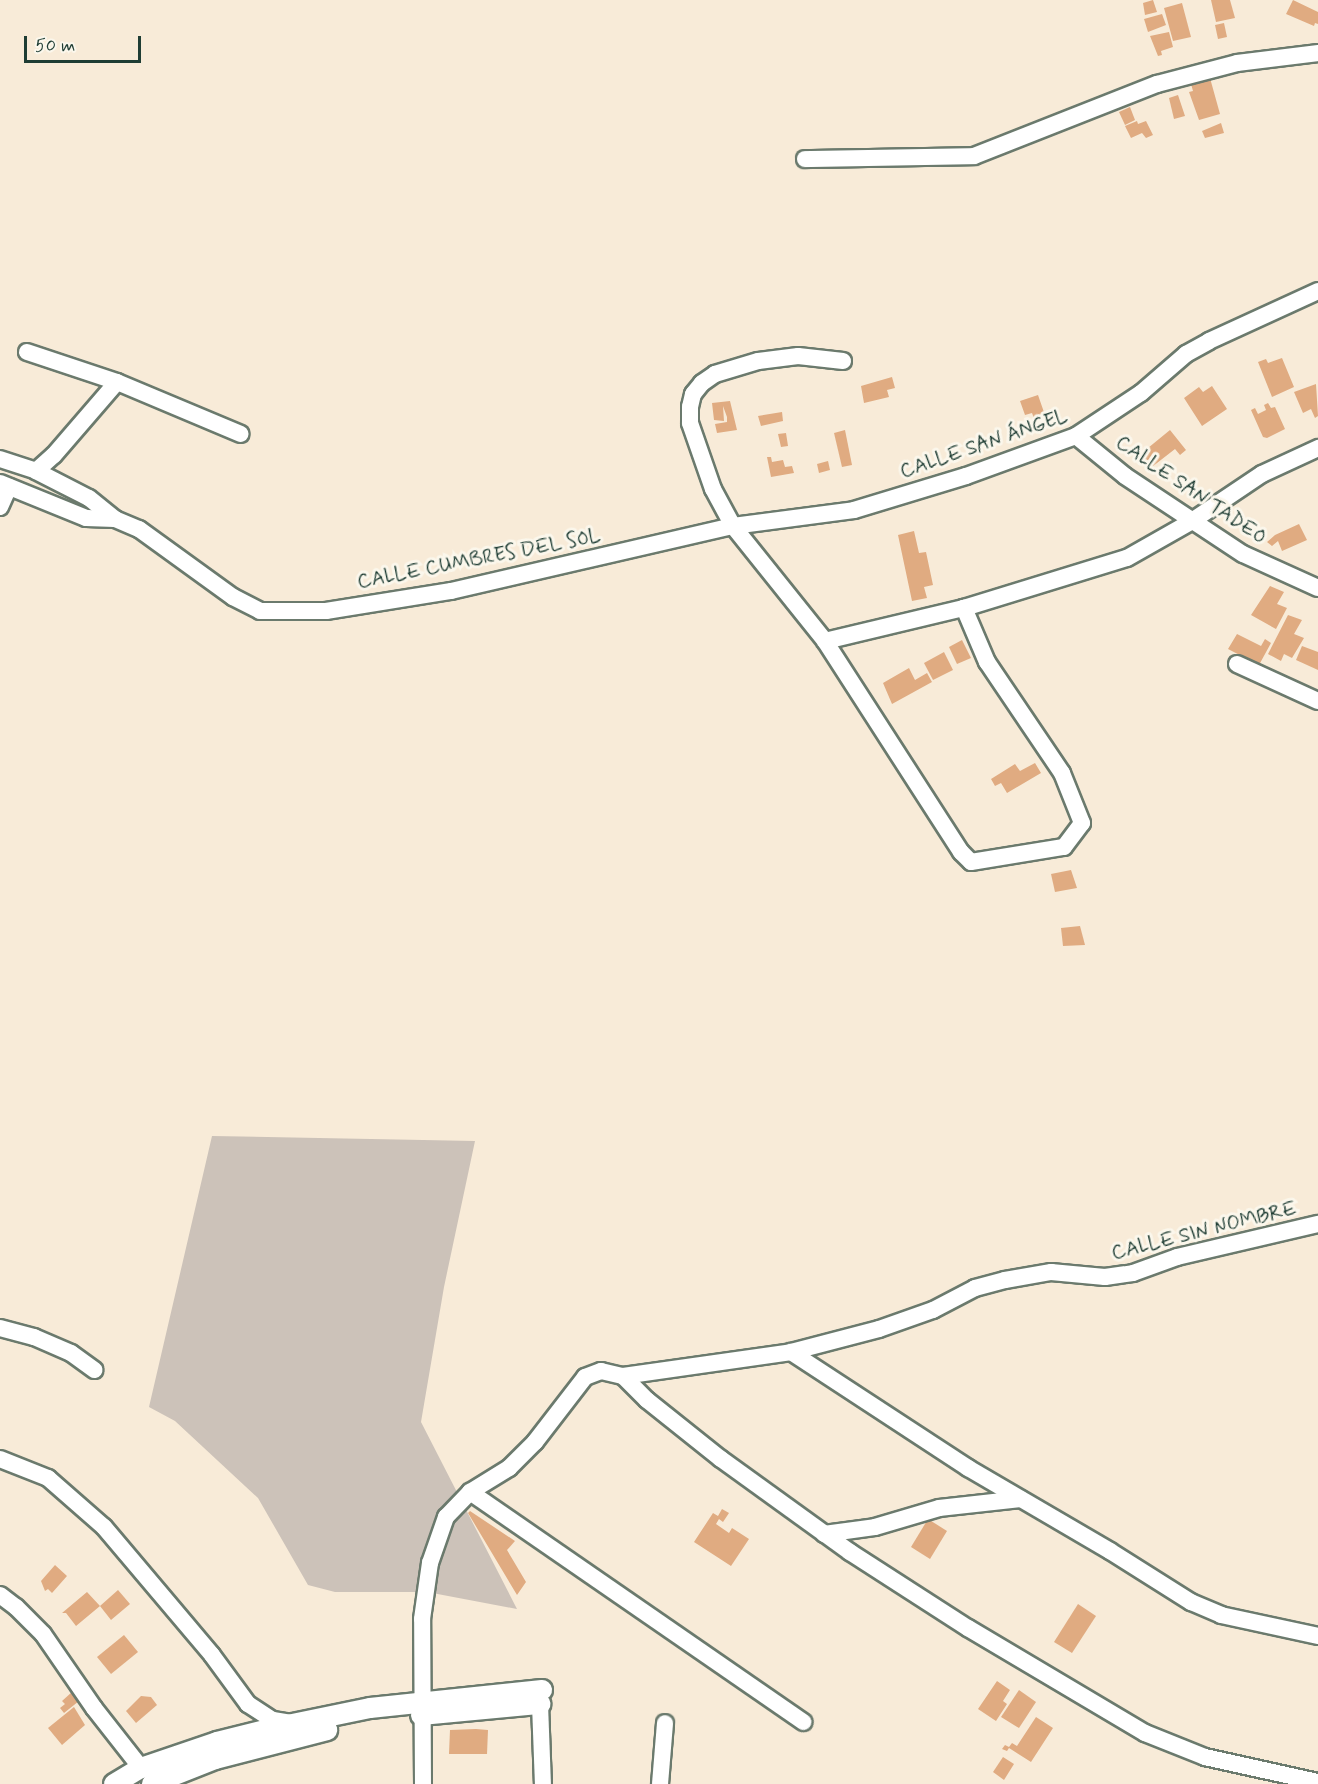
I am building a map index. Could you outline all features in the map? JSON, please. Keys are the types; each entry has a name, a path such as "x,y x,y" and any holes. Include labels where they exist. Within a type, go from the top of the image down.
{"street":[{"path":"805,159 974,156 1157,84 1237,63 1318,53"},
{"name":"CALLE SAN ÁNGEL","path":"733,526 854,510 966,476 1076,436 1142,393 1193,350 1232,328 1318,291"},
{"path":"27,352 117,382 241,434"},
{"path":"843,361 798,356 758,362 715,374 702,383 693,394 690,423 713,489 733,526 825,641 961,852 971,862 1064,847 1082,823 1062,773 987,662 964,608"},
{"path":"36,471 54,455 117,382"},
{"name":"CALLE SAN TADEO","path":"1076,436 1125,476 1243,554 1318,588"},
{"path":"825,641 964,608 1127,558 1192,521 1262,474 1318,448"},
{"name":"CALLE CUMBRES DEL SOL","path":"0,459 36,471 89,498 115,519 139,529 232,597 260,611 285,613 326,611 451,591 733,526"},
{"path":"0,507 5,485"},
{"name":"CALLE CUMBRES DEL SOL","path":"5,485 86,518 115,519"},
{"path":"1237,664 1318,701"},
{"name":"CALLE SIN NOMBRE","path":"423,1784 422,1619 430,1563 446,1517 470,1492 509,1468 522,1455 585,1377 601,1371 623,1376 791,1352 879,1329 933,1310 975,1288 1005,1280 1051,1272 1105,1277 1133,1273 1177,1257 1318,1224"},
{"path":"0,1328 33,1337 70,1353 94,1370"},
{"path":"791,1352 968,1468 1191,1602 1221,1614 1318,1636"},
{"path":"623,1376 647,1400 721,1459 824,1534 968,1628 1145,1733 1205,1757 1318,1782"},
{"path":"0,1459 48,1478 74,1499 104,1527 248,1704 273,1720 296,1723"},
{"path":"470,1492 803,1722"},
{"path":"824,1534 875,1527 939,1508 1022,1499"},
{"path":"0,1596 16,1607 43,1634 94,1708 142,1769"},
{"path":"114,1784 142,1769 217,1742 296,1723 370,1708 423,1708 541,1697 543,1784"},
{"path":"142,1769 215,1759 308,1734 423,1708"},
{"path":"660,1784 665,1723"}],"shaded area":[{"path":"212,1136 475,1141 444,1287 421,1422 517,1609 427,1592 335,1592 308,1585 258,1498 175,1421 149,1407"}],"building":[{"path":"1153,0 1157,12 1145,15 1143,3"},
{"path":"1211,0 1230,0 1235,18 1216,22"},
{"path":"1293,0 1318,12 1318,24 1315,23 1314,26 1286,14"},
{"path":"1182,3 1191,37 1173,41 1164,8"},
{"path":"1162,14 1166,25 1148,32 1144,19"},
{"path":"1224,23 1227,37 1218,39 1215,25"},
{"path":"1169,32 1173,47 1161,51 1162,55 1158,56 1150,36"},
{"path":"1210,78 1220,114 1199,120 1189,92 1193,91 1191,84"},
{"path":"1178,95 1185,116 1174,119 1169,98"},
{"path":"1130,107 1135,120 1125,125 1119,112"},
{"path":"1137,121 1138,124 1146,121 1153,135 1146,138 1142,133 1131,138 1125,126"},
{"path":"1221,123 1224,133 1205,138 1202,131"},
{"path":"1282,358 1294,387 1272,397 1258,362 1266,359 1268,363"},
{"path":"892,377 895,388 887,390 889,397 864,403 861,386"},
{"path":"1316,384 1318,416 1315,418 1311,409 1303,413 1294,392"},
{"path":"1212,386 1227,409 1202,426 1184,398 1199,387 1203,392"},
{"path":"1038,395 1046,418 1035,421 1032,413 1025,415 1020,401"},
{"path":"730,401 737,430 717,433 715,424 727,422 727,417 723,406 724,421 714,420 712,403"},
{"path":"1268,403 1271,408 1275,407 1285,429 1267,438 1263,437 1251,410 1255,408 1258,414 1266,410 1264,405"},
{"path":"782,412 783,421 761,426 758,416"},
{"path":"845,430 852,465 842,467 834,433"},
{"path":"1170,430 1186,450 1180,455 1175,449 1148,470 1137,457"},
{"path":"786,433 788,446 781,447 778,434"},
{"path":"767,457 771,457 772,462 783,460 785,467 792,466 794,473 771,477"},
{"path":"828,461 830,470 819,473 817,464"},
{"path":"1299,524 1307,540 1282,551 1278,541 1272,546 1267,542 1275,535"},
{"path":"914,531 919,553 926,552 933,585 924,587 927,598 912,601 898,535"},
{"path":"1270,586 1284,592 1277,604 1287,608 1276,629 1251,615"},
{"path":"1288,615 1302,620 1294,634 1304,638 1292,658 1284,654 1281,661 1268,654"},
{"path":"1237,634 1261,646 1265,639 1271,643 1259,665 1228,649"},
{"path":"962,640 971,658 957,664 949,647"},
{"path":"1302,646 1318,652 1318,670 1296,660"},
{"path":"944,652 953,670 933,680 924,663"},
{"path":"909,668 915,680 927,673 932,682 892,704 883,683"},
{"path":"1035,763 1041,773 1007,793 1001,783 995,786 991,779 1015,764 1020,771"},
{"path":"1071,870 1077,888 1055,892 1051,874"},
{"path":"1080,926 1085,945 1063,946 1061,928"},
{"path":"722,1509 729,1513 723,1522 719,1519 716,1524 729,1533 732,1528 749,1539 731,1566 694,1542 713,1513 718,1516"},
{"path":"470,1511 515,1541 507,1550 526,1582 517,1595 468,1513"},
{"path":"928,1519 947,1531 930,1559 911,1547"},
{"path":"55,1565 67,1576 52,1593 48,1589 45,1591 41,1581"},
{"path":"118,1590 130,1604 111,1620 100,1606"},
{"path":"87,1592 100,1606 76,1626 66,1613 62,1613"},
{"path":"1078,1604 1096,1616 1072,1653 1054,1642"},
{"path":"124,1635 138,1652 111,1674 97,1657"},
{"path":"997,1681 1010,1690 1003,1701 1007,1704 996,1721 978,1709"},
{"path":"1019,1690 1036,1702 1019,1728 1001,1717"},
{"path":"72,1692 79,1701 64,1713 60,1708 65,1704 62,1701"},
{"path":"141,1696 151,1697 157,1705 136,1723 126,1711"},
{"path":"74,1707 85,1725 62,1745 48,1728"},
{"path":"1036,1717 1053,1728 1031,1762 1009,1748 1007,1751 1002,1749 1005,1745 1009,1747 1012,1743 1017,1746"},
{"path":"450,1730 488,1730 487,1754 449,1754"},
{"path":"1003,1757 1014,1764 1004,1780 993,1772"}]}
